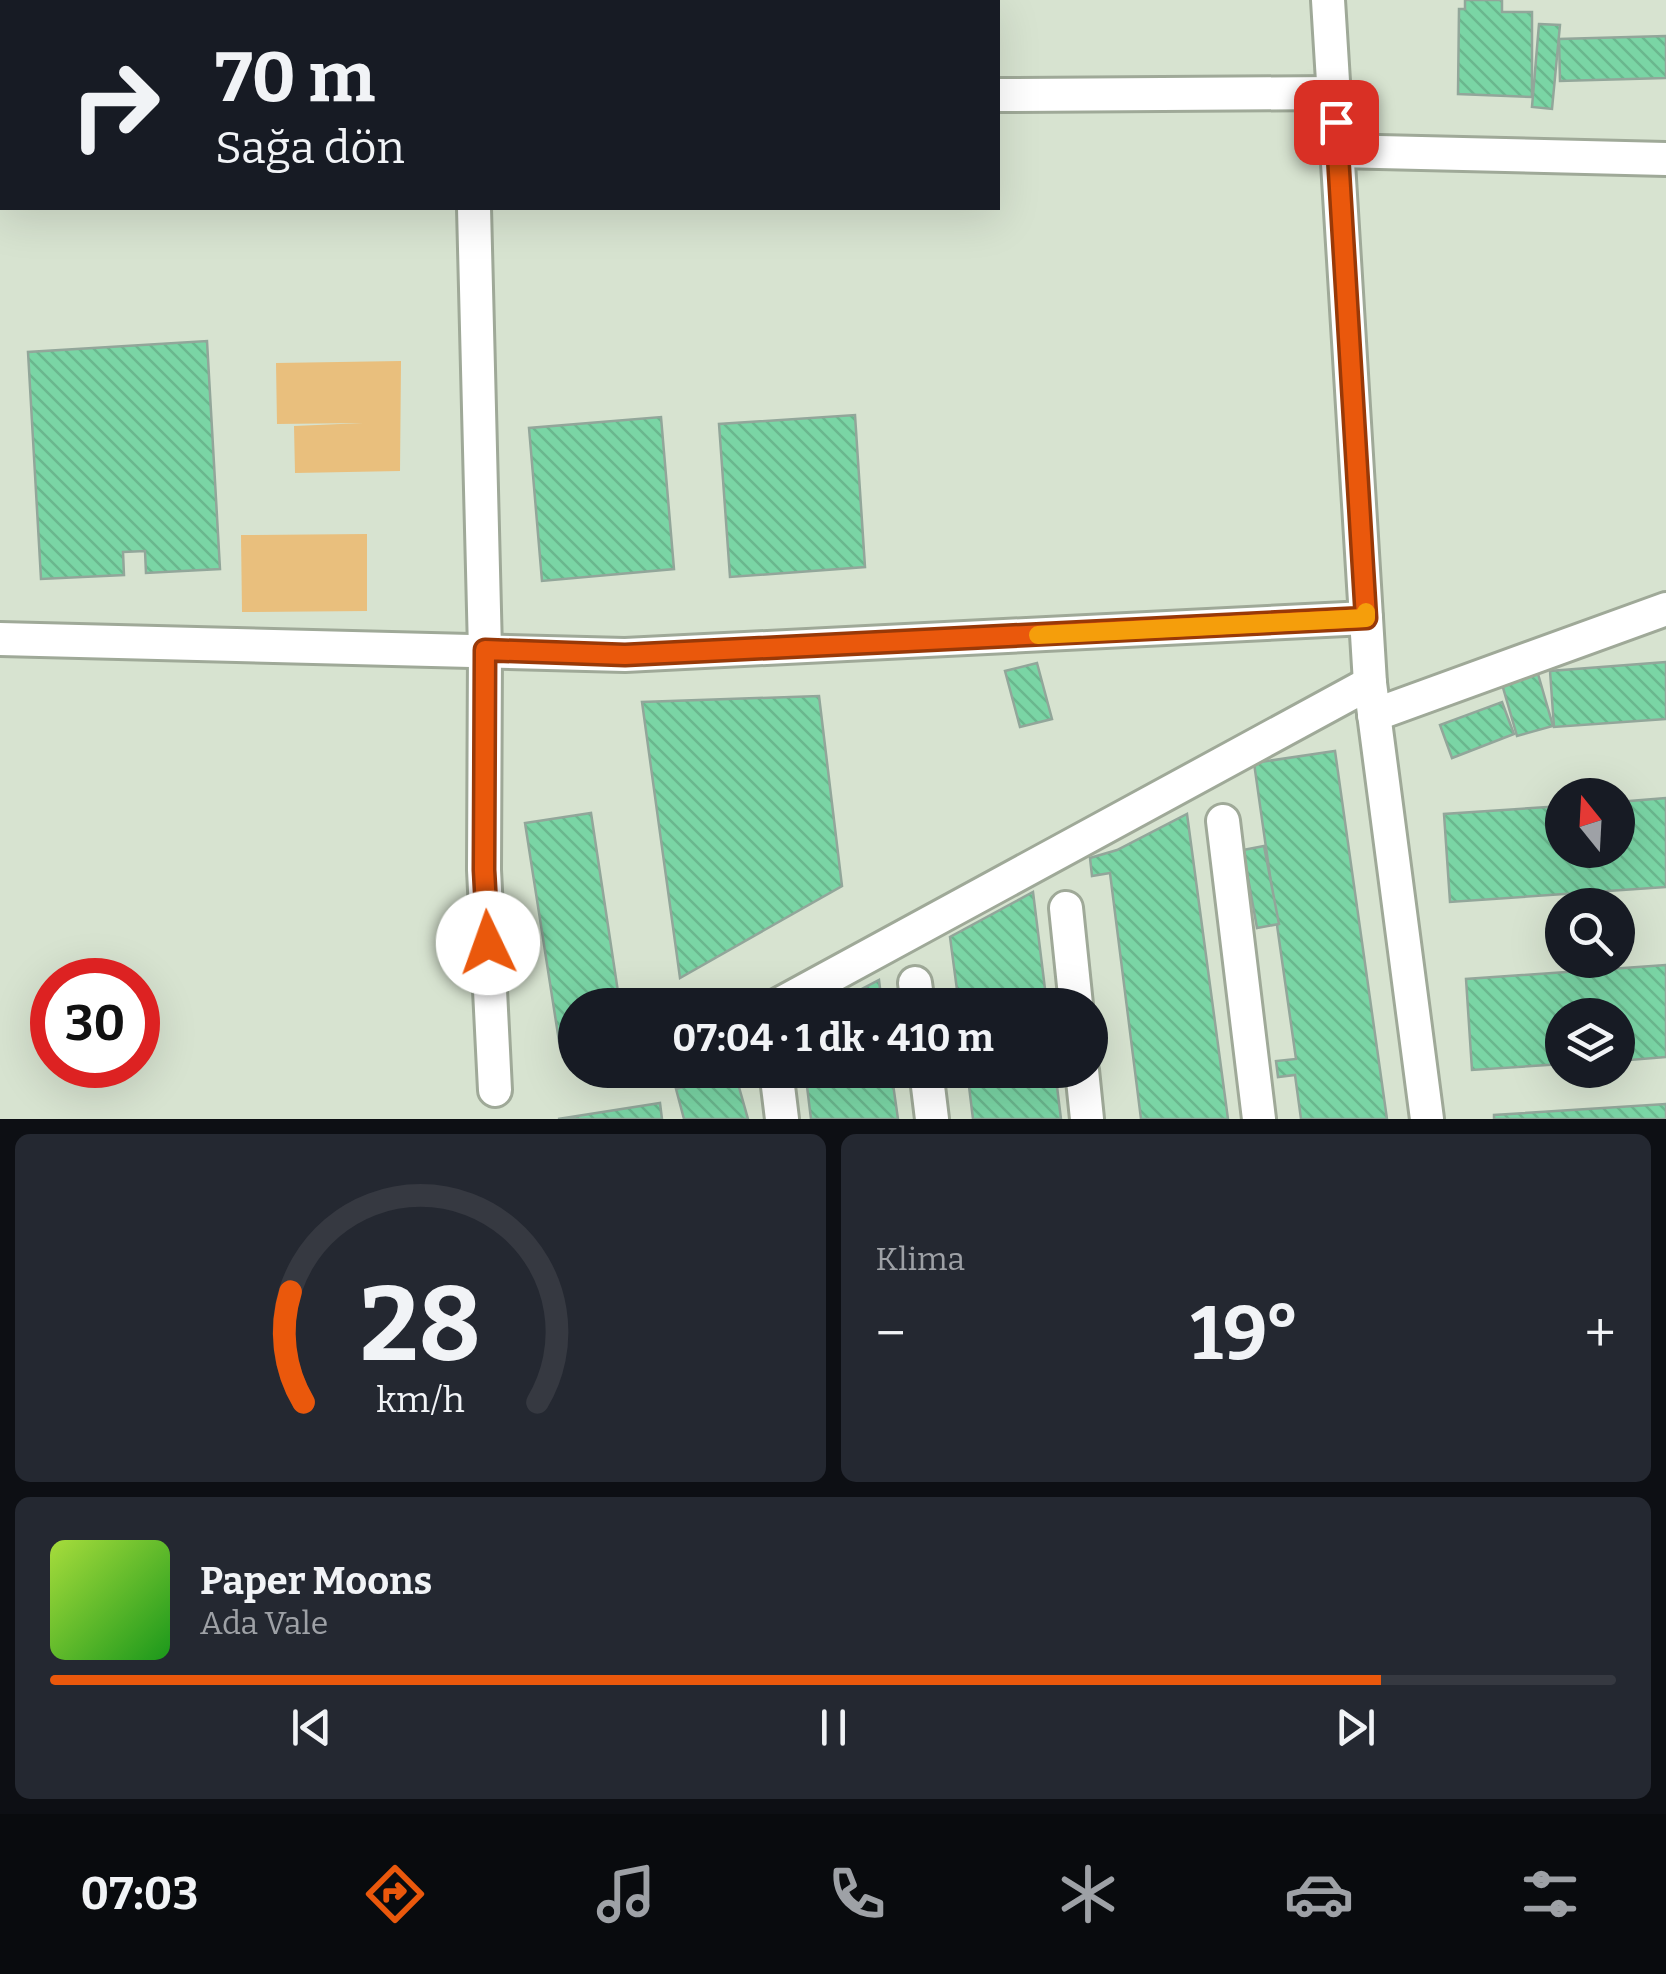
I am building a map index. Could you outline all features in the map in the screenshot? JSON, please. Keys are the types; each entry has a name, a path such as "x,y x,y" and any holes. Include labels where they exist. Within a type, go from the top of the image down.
{"street":[{"path":"1328,0 1372,699 1427,1119"},
{"path":"1000,95 1334,93"},
{"path":"1337,152 1666,160"},
{"path":"474,210 485,650 484,870 496,1090"},
{"path":"811,988 1372,699 1666,609"},
{"path":"0,638 625,655 1366,618"},
{"path":"1224,821 1260,1119"},
{"path":"1066,908 1074,988"},
{"path":"778,1088 782,1119"},
{"path":"928,1088 932,1119"},
{"path":"1084,1088 1088,1119"}],"shaded area":[{"path":"401,361 400,471 295,473 294,426 363,423 277,424 276,363"},
{"path":"367,534 367,611 242,612 241,535"}],"building":[{"path":"1465,0 1502,0 1502,12 1532,12 1532,97 1458,94 1459,9 1465,9"},
{"path":"1539,24 1560,25 1552,109 1532,107"},
{"path":"1666,36 1666,78 1560,81 1559,39"},
{"path":"207,341 220,569 146,573 145,551 123,552 124,575 41,579 28,352"},
{"path":"855,415 865,567 730,577 719,424"},
{"path":"661,417 674,569 542,581 529,428"},
{"path":"1666,662 1666,719 1554,727 1550,671"},
{"path":"1037,663 1052,719 1020,727 1005,671"},
{"path":"1538,674 1553,726 1517,736 1502,684"},
{"path":"819,696 842,886 680,978 642,702"},
{"path":"1502,702 1514,734 1452,758 1440,725"},
{"path":"1335,751 1387,1119 1301,1119 1295,1075 1278,1077 1276,1061 1296,1059 1254,763"},
{"path":"1666,798 1666,887 1545,888 1545,895 1450,902 1444,814 1545,807 1545,868 1635,868 1635,801"},
{"path":"591,813 617,988 558,988 558,1035 525,823"},
{"path":"1187,814 1228,1119 1141,1119 1110,873 1092,876 1090,858 1117,850"},
{"path":"1264,846 1279,924 1257,928 1243,850"},
{"path":"1033,892 1045,988 957,988 950,937"},
{"path":"1666,965 1666,1057 1635,1060 1635,998 1545,998 1545,1065 1472,1070 1466,979 1545,973 1545,978 1635,978 1635,967"},
{"path":"879,980 880,988 864,988"},
{"path":"739,1088 748,1119 684,1119 676,1089"},
{"path":"807,1088 894,1088 898,1119 811,1119"},
{"path":"969,1088 1057,1088 1061,1119 973,1119"},
{"path":"660,1103 662,1119 558,1119"},
{"path":"1666,1104 1666,1119 1494,1119 1494,1115"}],"slow traffic":[{"path":"1038,635 1366,618 1366,612"}],"route":[{"path":"488,943 484,870 485,650 625,655 1366,618 1336,122"}]}
